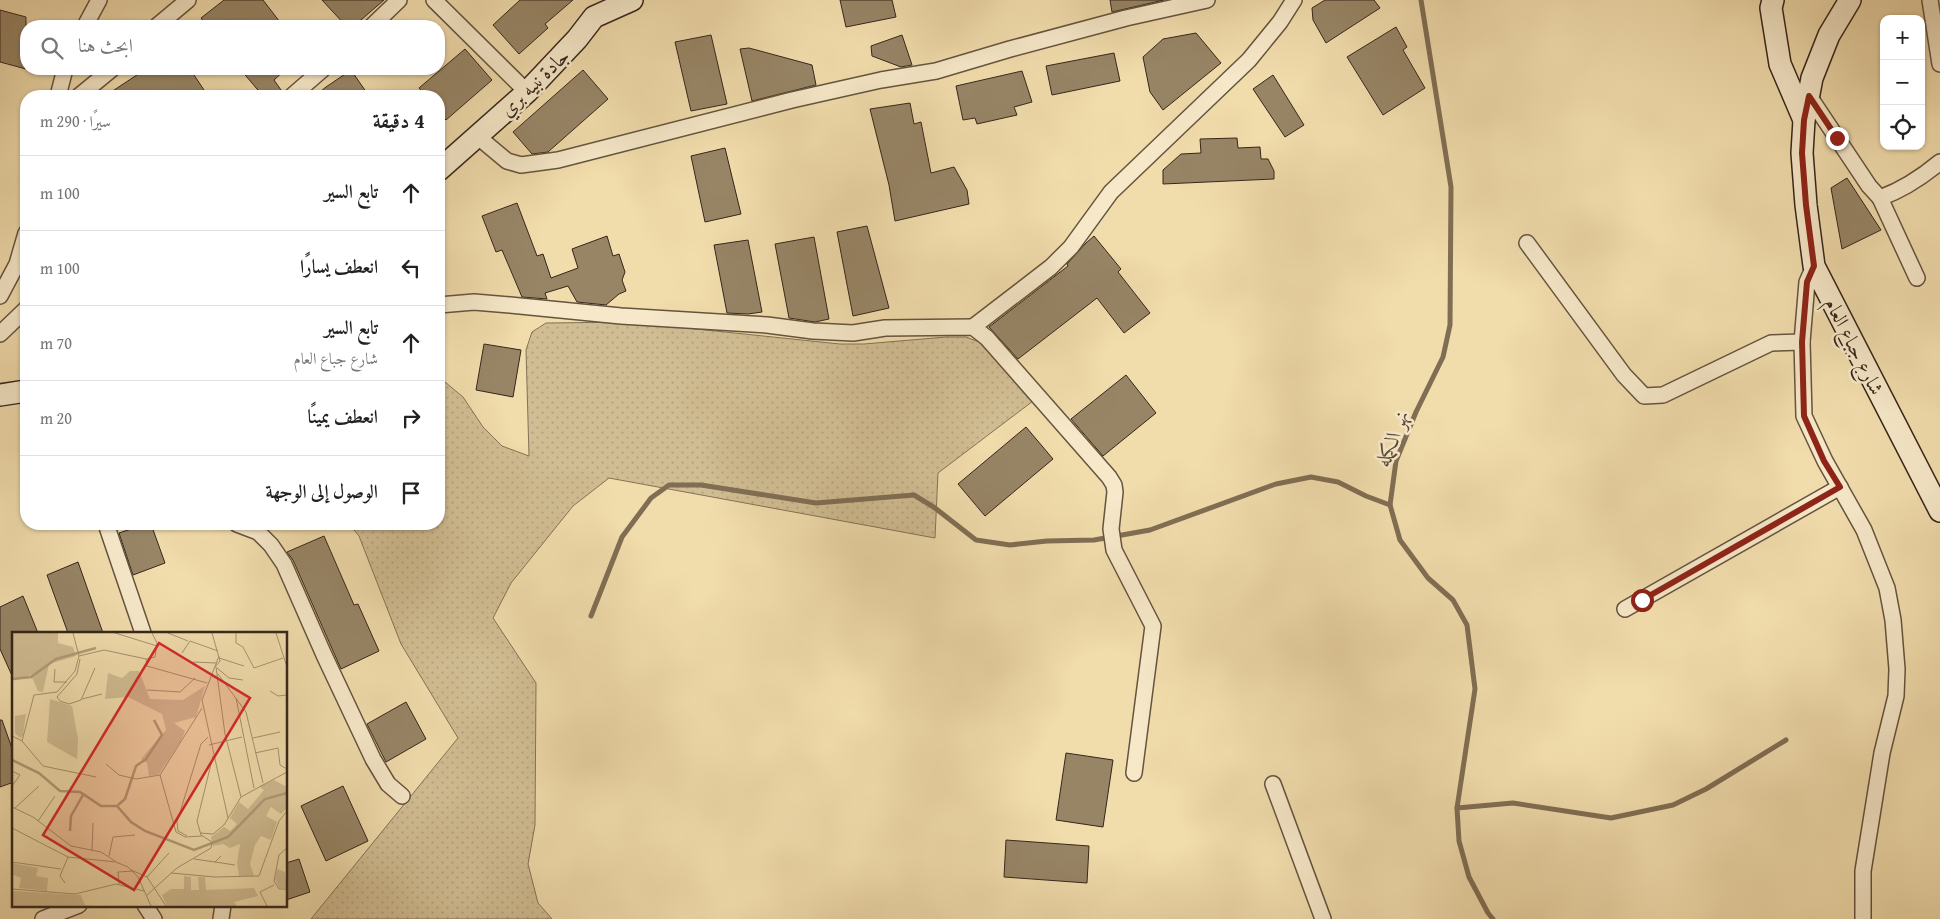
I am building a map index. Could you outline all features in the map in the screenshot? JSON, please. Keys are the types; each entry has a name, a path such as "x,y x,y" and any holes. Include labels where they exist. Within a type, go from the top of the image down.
{"main road":[{"name":"جادة نبيه بري","path":"445,165 527,92 577,39 600,9 632,0"},
{"path":"1773,0 1771,8 1780,64 1804,120"},
{"name":"شارع جباع العام","path":"1850,0 1829,35 1812,78 1804,120 1802,153 1806,205 1814,266 1940,511"},
{"path":"0,395 20,392"}],"street":[{"path":"88,20 99,0"},
{"path":"165,20 188,0"},
{"path":"378,20 399,0"},
{"path":"434,0 527,92"},
{"path":"477,136 507,161 521,165 558,160 792,100 881,80 936,71 1010,48 1126,18 1207,0"},
{"path":"445,304 474,302 621,316 758,324 813,331 843,332 885,328 973,326 1051,267 1072,247 1111,192 1249,60 1280,22 1294,0"},
{"path":"1930,0 1940,64"},
{"path":"60,90 63,75"},
{"path":"86,90 104,75"},
{"path":"299,90 316,75"},
{"path":"1809,96 1869,186 1880,198 1917,278"},
{"path":"1880,198 1896,192 1940,162"},
{"path":"1527,243 1624,374 1644,396 1662,395 1771,343 1802,342"},
{"path":"0,296 17,264 20,254"},
{"path":"1814,266 1807,282 1802,342 1804,416 1824,461 1864,530 1887,588 1893,620 1897,669 1896,696 1882,753 1863,872 1863,919"},
{"path":"0,334 20,315"},
{"path":"973,326 987,338 1110,477 1114,485 1111,529 1114,550 1154,626 1134,773"},
{"path":"1625,609 1840,487"},
{"path":"108,530 143,632"},
{"path":"253,530 258,532 271,545 284,564 373,759 388,784 402,796"},
{"path":"1273,784 1323,919"},
{"path":"43,919 76,906"},
{"path":"146,906 154,919"},
{"path":"221,919 223,906"}],"shaded area":[{"path":"629,322 840,344 966,337 979,342 1033,401 938,473 935,538 609,478 573,506 511,583 493,618 536,683 535,825 528,864 538,903 552,919 311,919 458,738 401,644 359,536 354,530 445,530 445,382 463,397 483,427 502,446 529,456 526,350 532,332 546,323"}],"building":[{"path":"224,0 263,0 278,20 202,20 201,18"},
{"path":"322,0 384,0 361,20 340,20"},
{"path":"520,0 573,0 545,24 548,28 519,54 493,25"},
{"path":"840,0 892,0 896,17 846,27"},
{"path":"1110,0 1164,0 1112,12"},
{"path":"1325,0 1374,0 1380,8 1326,43 1313,20 1312,8"},
{"path":"0,10 26,17 26,20 20,20 20,67 0,62"},
{"path":"1396,27 1407,47 1403,50 1425,88 1383,115 1347,57"},
{"path":"1196,33 1221,63 1163,110 1150,92 1143,57 1163,39"},
{"path":"711,35 727,104 691,111 675,42"},
{"path":"902,35 912,65 901,67 872,56 871,46"},
{"path":"749,48 812,65 816,85 752,101 740,49"},
{"path":"465,49 492,80 446,120 445,90 421,90 419,88 434,75 445,75 445,66"},
{"path":"1114,53 1120,81 1052,95 1046,66"},
{"path":"583,70 608,99 548,152 532,154 513,132"},
{"path":"1022,71 1032,102 1014,107 1017,115 977,124 975,118 963,120 956,86"},
{"path":"137,75 194,75 204,90 114,90"},
{"path":"245,75 279,75 274,80 281,90 258,90"},
{"path":"344,75 354,75 365,90 322,90"},
{"path":"1273,75 1304,125 1285,137 1253,89"},
{"path":"910,103 914,124 921,122 931,173 954,167 967,190 969,204 895,221 889,185 870,109"},
{"path":"1237,138 1238,148 1260,147 1261,159 1268,159 1274,171 1274,179 1163,184 1163,170 1181,154 1201,153 1200,139"},
{"path":"725,148 741,214 705,222 691,156"},
{"path":"1847,178 1881,230 1842,249 1831,188"},
{"path":"517,203 537,256 543,254 551,278 578,268 572,249 607,236 613,256 619,254 625,272 622,280 626,291 619,294 606,305 577,302 568,286 545,293 547,299 522,297 502,250 496,252 482,216"},
{"path":"867,226 889,308 853,316 837,232"},
{"path":"1094,236 1121,269 1118,272 1150,313 1124,333 1097,298 1018,359 989,327 1068,266 1067,264"},
{"path":"814,237 829,319 815,322 789,318 775,244"},
{"path":"748,240 762,312 748,314 727,313 714,245"},
{"path":"484,344 521,350 513,397 476,390"},
{"path":"1126,375 1156,413 1103,456 1071,419"},
{"path":"1026,427 1053,459 985,516 958,484"},
{"path":"128,530 153,530 165,563 133,575 119,533"},
{"path":"324,536 354,605 358,604 379,651 341,669 293,560 287,552"},
{"path":"78,562 103,632 68,632 47,575"},
{"path":"23,596 38,632 12,632 12,676 0,649 0,607"},
{"path":"406,702 426,739 386,762 367,724"},
{"path":"0,720 2,720 12,748 12,783 0,787"},
{"path":"1066,753 1113,760 1103,827 1056,820"},
{"path":"343,786 368,841 326,861 301,806"},
{"path":"1006,840 1089,846 1087,883 1004,877"},
{"path":"299,859 310,892 288,899 288,862"}],"waterway":[{"name":"نهر الكمله","path":"1421,0 1451,187 1450,325 1443,357 1416,412 1396,461 1390,505 1400,540 1428,578 1453,600 1467,625 1475,689 1457,808 1459,841 1469,877 1493,919"},
{"path":"591,616 622,537 651,498 669,485 701,485 816,503 914,495 935,508 976,540 1010,545 1047,541 1094,540 1150,530 1276,484 1311,477 1338,482 1390,505"},
{"path":"1457,808 1513,803 1611,818 1673,805 1706,789 1786,740"}],"route":[{"path":"1642,600 1840,487 1824,461 1804,416 1805,395 1802,342 1807,282 1814,266 1806,205 1802,153 1804,120 1809,96 1837,138"}]}
